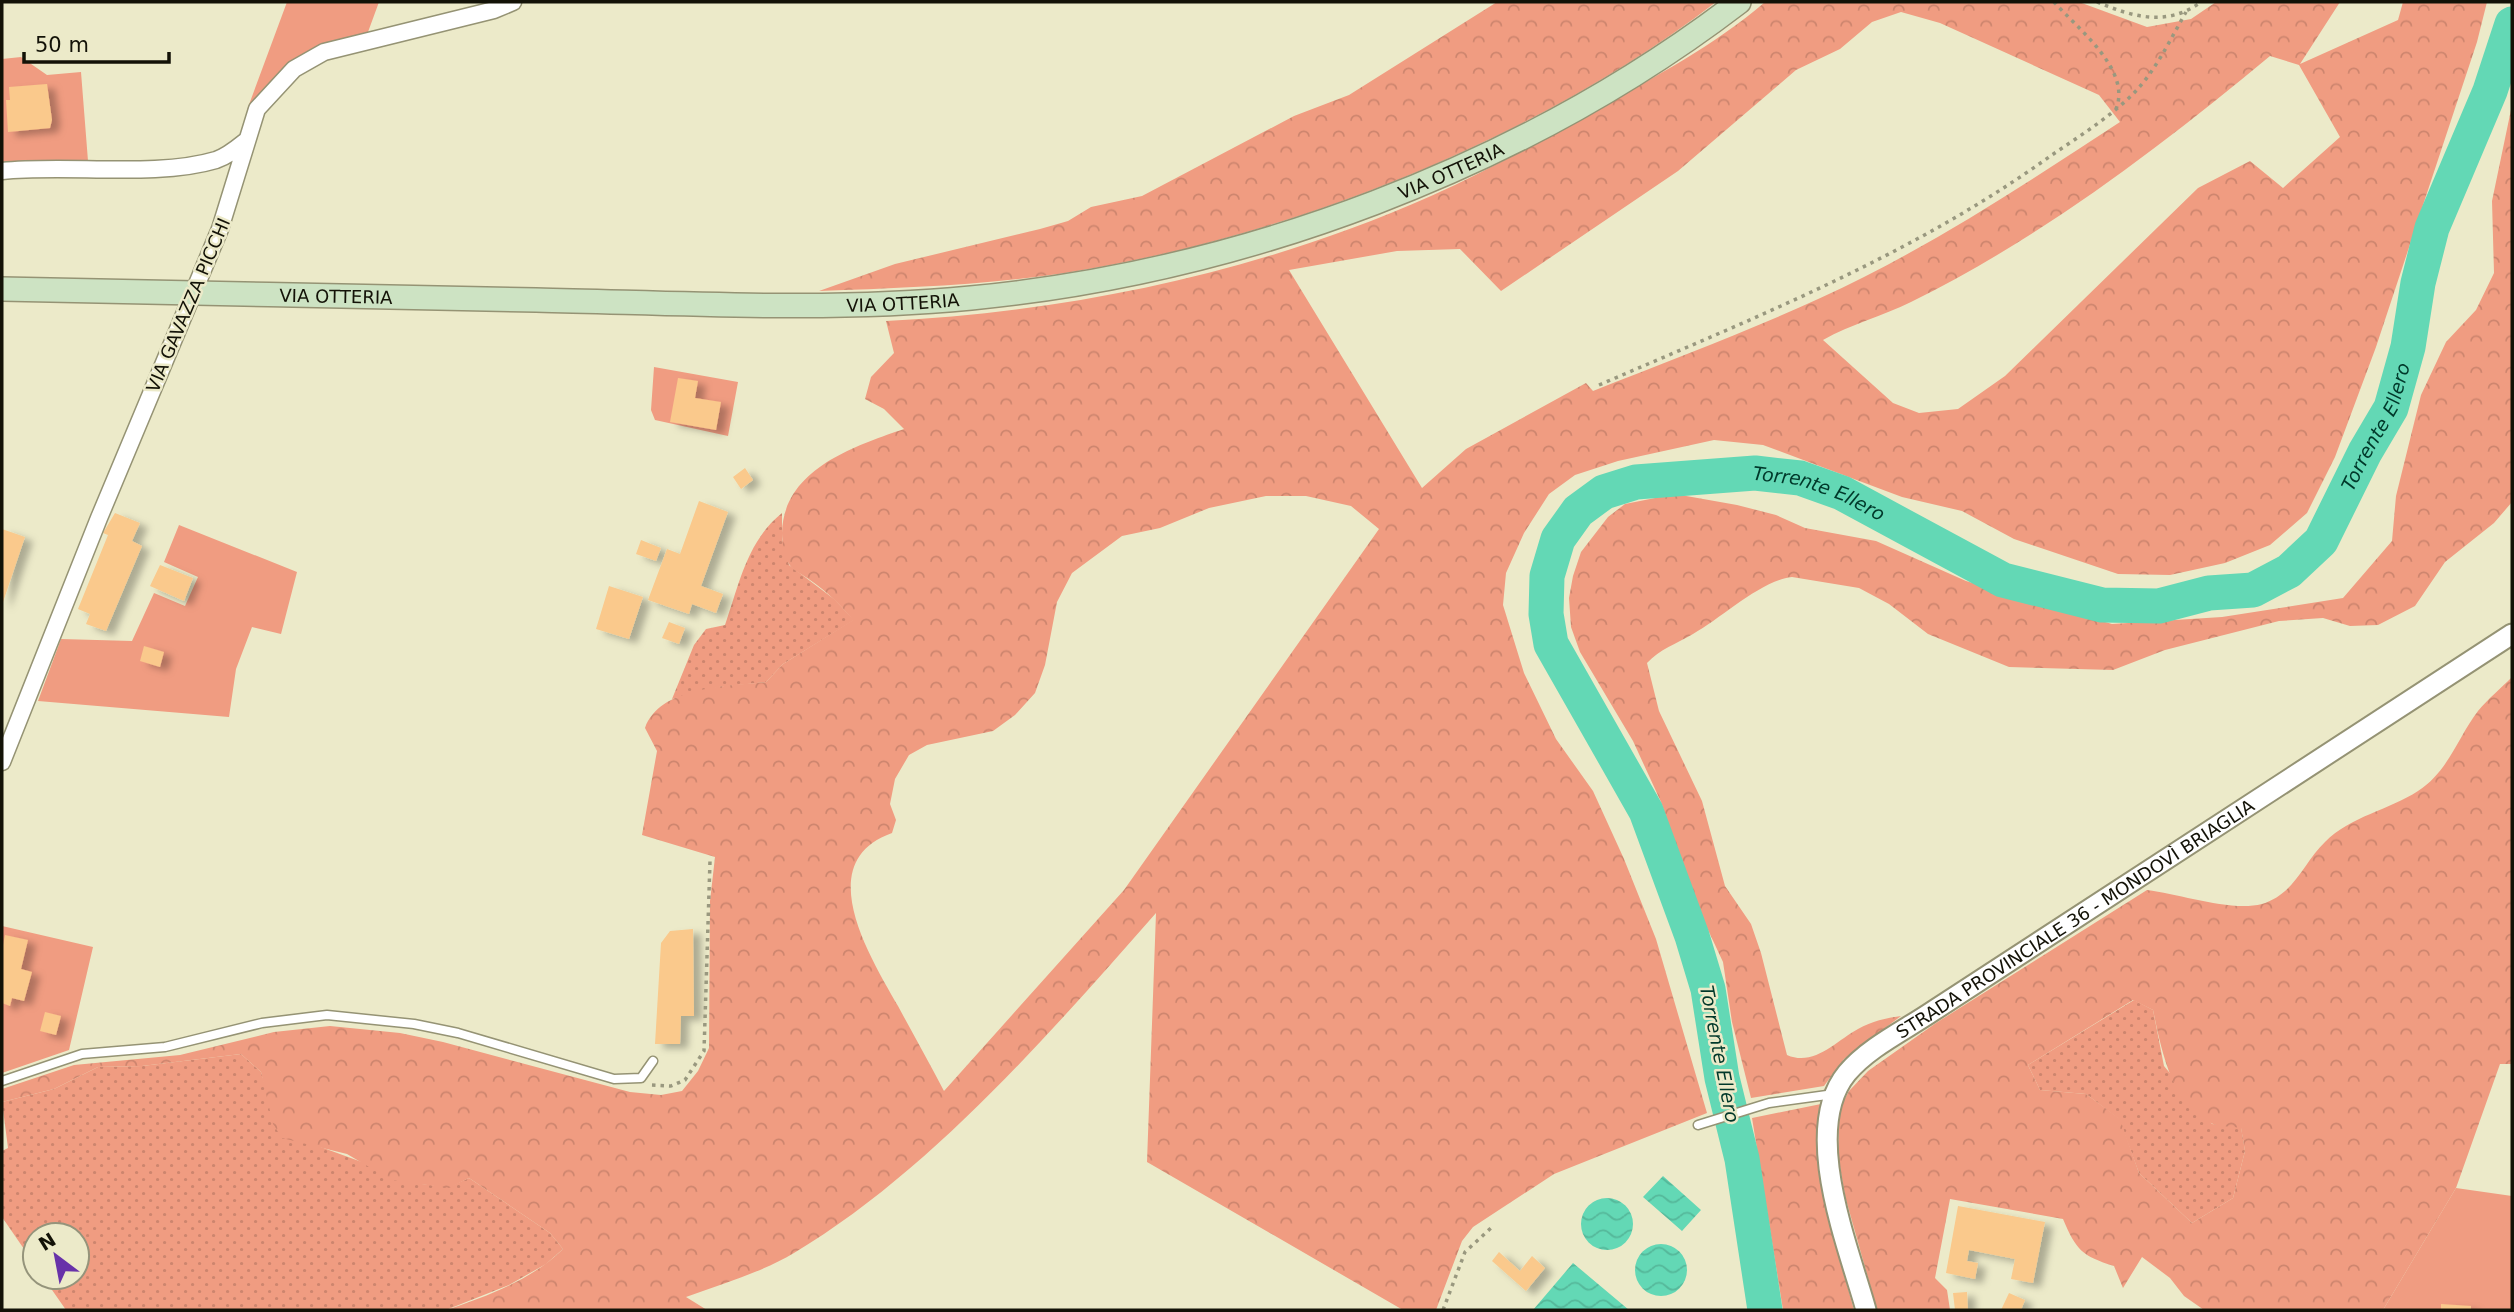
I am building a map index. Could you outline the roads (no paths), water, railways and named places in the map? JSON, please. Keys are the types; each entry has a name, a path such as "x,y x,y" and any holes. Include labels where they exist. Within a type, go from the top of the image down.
{"main road":[{"name":"VIA OTTERIA","path":"2,289 652,302 895,303 971,298 1110,277 1254,244 1430,181 1556,118 1690,37 1739,2"}],"street":[{"name":"VIA GAVAZZA PICCHI","path":"4,753 231,201 252,121 265,99 294,69 313,57 354,43 494,10 513,2"},
{"path":"2,171 51,167 138,168 203,163 225,156 247,140"},
{"name":"STRADA PROVINCIALE 36 - MONDOVÌ BRIAGLIA","path":"1866,1310 1829,1167 1827,1138 1834,1094 1847,1074 1871,1053 2512,634"}],"lane":[{"path":"2,1081 82,1054 165,1047 262,1023 327,1015 380,1018 458,1033 598,1075 629,1080 641,1078 653,1061"},
{"path":"1698,1125 1769,1104 1834,1094"}],"water":[{"path":"1663,1176 1701,1210 1682,1231 1643,1197"},
{"path":"1607,1198 1626,1205 1633,1224 1626,1243 1607,1250 1588,1243 1581,1224 1588,1205"},
{"path":"1661,1244 1680,1251 1687,1270 1680,1289 1661,1296 1642,1289 1635,1270 1642,1251"},
{"path":"1573,1263 1629,1310 1533,1310"}],"waterway":[{"name":"Torrente Ellero","path":"1765,1310 1742,1159 1722,1078 1708,989 1692,936 1646,811 1551,644 1546,614 1547,576 1558,539 1578,511 1604,492 1636,482 1755,473 1800,478 1842,493 2003,580 2102,605 2159,606 2209,593 2253,590 2289,571 2321,541 2365,452 2391,408 2408,347 2418,283 2432,228 2490,91 2512,24"}]}
